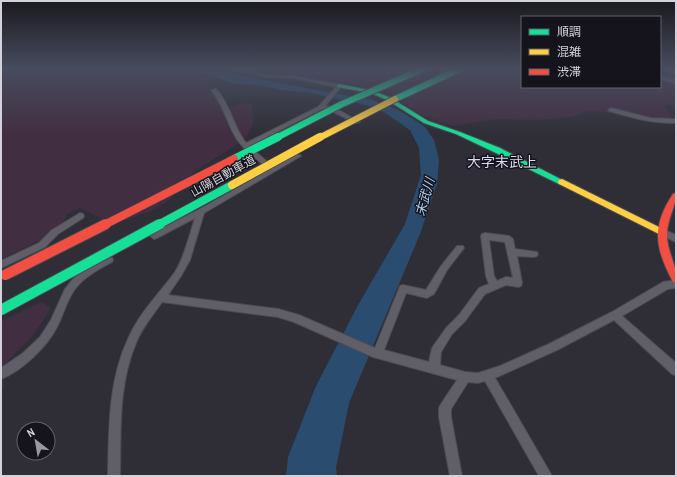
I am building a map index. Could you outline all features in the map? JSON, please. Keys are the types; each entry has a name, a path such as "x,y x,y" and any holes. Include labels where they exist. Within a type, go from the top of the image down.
{"main road":[{"path":"366,91 372,92 389,99 426,122 458,133 497,150 662,232"},
{"name":"山陽自動車道","path":"5,276 342,104 371,91"},
{"name":"山陽自動車道","path":"1,310 316,139 412,91"},
{"path":"676,196 666,215 662,232 665,254 676,279"}],"street":[{"path":"215,91 222,97 232,125 244,146 274,170"},
{"path":"244,146 322,107 335,91"},
{"path":"1,374 39,346 57,321 68,292 76,282 106,262 201,212 358,122 331,108 322,107"},
{"path":"611,110 649,120 662,122 676,121"},
{"path":"114,476 114,420 118,386 124,361 132,340 144,320 178,274 186,260 201,212"},
{"path":"1,265 42,245 54,232 80,216"},
{"path":"662,232 676,239"},
{"path":"434,368 436,351 449,331 462,318 482,291 506,281 518,283 509,239 485,236 490,276 494,285"},
{"path":"376,353 403,289 427,294 431,291 444,268 460,248"},
{"path":"512,252 534,254"},
{"path":"159,298 278,313 296,318 376,353 465,377 478,378 488,376 553,348 615,315 666,285 676,284"},
{"path":"615,315 676,370"},
{"path":"488,376 546,476"},
{"path":"456,476 445,417 445,408 465,377"}],"shaded area":[{"path":"1,91 209,91 221,104 232,107 244,103 251,104 254,120 250,131 244,140 195,171 168,201 149,212 120,222 98,217 80,208 67,214 64,222 46,237 1,259"},
{"path":"383,91 676,91 676,105 665,105 671,117 662,121 629,114 589,111 572,117 538,120 495,119 454,126 423,116"},
{"path":"41,302 51,308 33,335 2,367 4,387 1,392 1,321"}],"water":[{"name":"末武川","path":"294,91 324,91 373,100 398,110 425,127 434,140 439,160 437,184 420,234 349,403 336,468 337,476 286,476 288,457 316,386 357,307 405,224 421,175 419,148 410,130 384,112 366,105 310,93"}],"traffic: fast":[{"path":"368,91 389,99 426,122 458,133 497,150 562,182"},
{"path":"234,159 342,104 371,91"},
{"path":"395,99 412,91"},
{"path":"1,310 232,185"}],"traffic: slow":[{"path":"232,185 316,139 395,99"},
{"path":"562,182 662,232"}],"traffic: jam":[{"path":"5,275 234,159"},
{"path":"676,196 669,206 662,227 664,247 676,279"}],"district":[{"name":"大字末武上","path":"502,162"}]}
